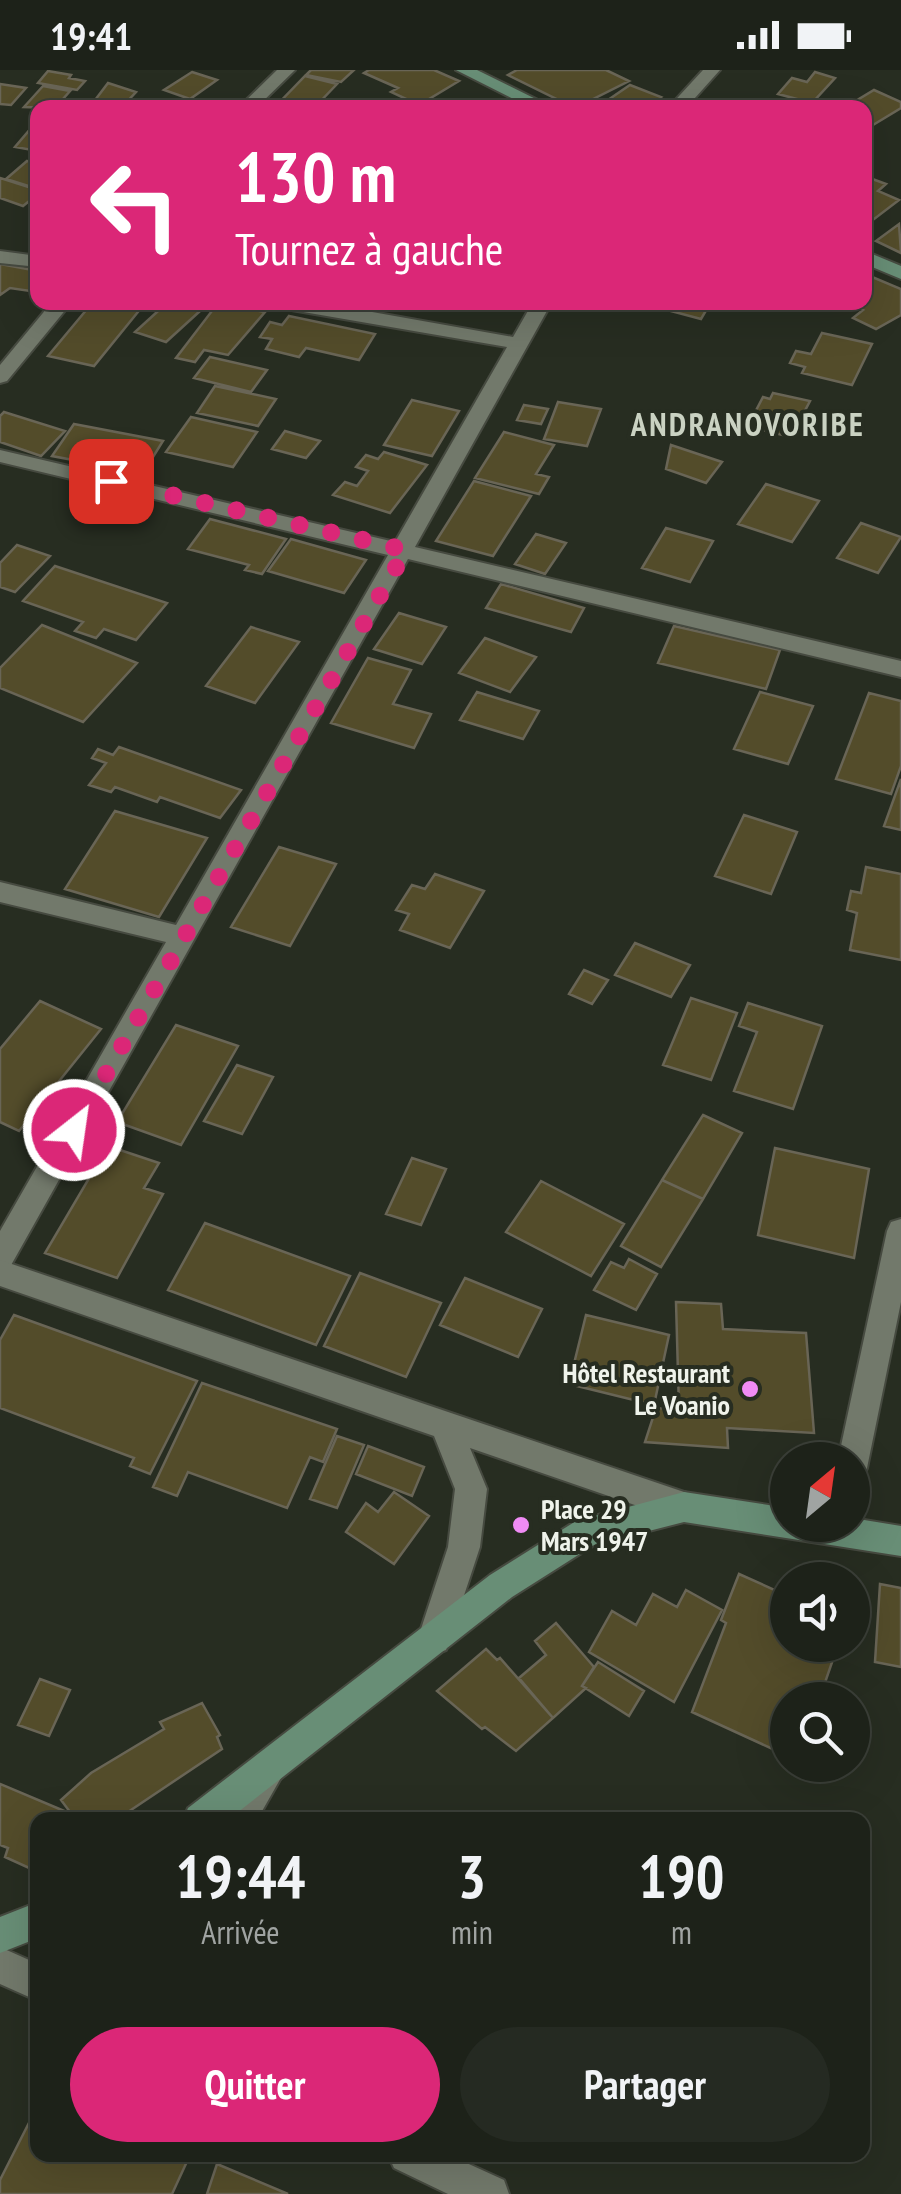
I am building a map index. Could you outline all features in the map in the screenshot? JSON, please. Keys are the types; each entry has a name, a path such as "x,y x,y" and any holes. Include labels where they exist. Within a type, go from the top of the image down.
{"main road":[{"path":"464,70 529,100"},
{"path":"872,260 901,272"},
{"path":"210,1812 501,1586 588,1532 684,1507 770,1520"},
{"path":"870,1534 901,1541"},
{"path":"0,1935 30,1923"}],"street":[{"path":"255,100 287,70"},
{"path":"684,100 712,70"},
{"path":"0,257 30,261"},
{"path":"0,378 56,310"},
{"path":"326,310 521,344"},
{"path":"0,1258 406,550 539,310"},
{"path":"0,456 901,669"},
{"path":"0,892 184,937"},
{"path":"857,1442 901,1231"},
{"path":"0,1273 684,1507"},
{"path":"434,1638 464,1547 471,1489 445,1425"},
{"path":"241,1812 274,1762"},
{"path":"0,1965 30,1979"},
{"path":"422,2162 490,2194"}],"building":[{"path":"311,70 354,70 341,82 306,75"},
{"path":"434,70 459,81 427,100 408,100 391,92 398,88 364,73"},
{"path":"517,70 606,70 629,81 591,100 559,100 508,75"},
{"path":"48,71 85,81 77,90 38,83"},
{"path":"192,72 217,80 190,99 164,90"},
{"path":"815,72 835,78 815,100 778,94 792,78 807,82"},
{"path":"305,76 337,84 322,100 282,100"},
{"path":"108,83 136,92 128,100 95,100"},
{"path":"0,84 26,88 11,105 0,104"},
{"path":"630,85 661,97 657,100 608,100"},
{"path":"43,86 70,91 62,100 30,100"},
{"path":"874,90 901,102 901,108 872,126 872,100 857,100"},
{"path":"30,129 30,150 15,147"},
{"path":"27,161 30,162 30,186 6,179"},
{"path":"0,178 30,187 30,200 23,206 0,198"},
{"path":"872,179 886,184 878,191 899,200 872,221"},
{"path":"899,224 901,253 876,241"},
{"path":"0,264 30,270 30,291 10,288 0,295"},
{"path":"872,277 901,289 901,315 876,329 853,318 863,310 872,310"},
{"path":"86,310 140,310 94,366 48,356"},
{"path":"159,310 200,311 166,342 135,332"},
{"path":"213,310 265,312 228,355 204,350 195,362 176,358"},
{"path":"667,310 706,310 701,319"},
{"path":"289,316 375,334 359,360 306,348 299,357 266,349 272,339 260,337 270,322 282,325"},
{"path":"822,333 872,344 852,385 802,373 805,367 790,363 796,351 811,354"},
{"path":"210,357 267,370 251,392 194,378"},
{"path":"215,386 276,399 258,426 197,413"},
{"path":"773,393 810,401 791,437 754,428 757,423 750,422 763,397 770,399"},
{"path":"412,400 459,411 432,456 384,445"},
{"path":"558,402 601,409 587,446 544,439"},
{"path":"524,405 548,409 541,424 517,420"},
{"path":"4,412 65,431 41,456 0,442 0,416"},
{"path":"191,417 257,432 233,467 166,452"},
{"path":"74,424 163,441 143,473 52,456"},
{"path":"285,431 320,441 306,458 272,449"},
{"path":"504,432 554,445 536,474 549,477 539,494 475,478"},
{"path":"671,445 722,462 706,483 666,469"},
{"path":"384,452 427,465 390,513 333,495 345,482 357,486 368,471 356,467 366,455 378,459"},
{"path":"474,481 531,496 493,556 436,541"},
{"path":"766,484 819,501 792,542 738,524"},
{"path":"210,519 286,539 262,574 245,570 249,565 188,549"},
{"path":"861,523 901,537 878,573 837,558"},
{"path":"666,528 713,541 690,582 642,568"},
{"path":"536,534 566,543 545,574 515,564"},
{"path":"291,539 366,560 344,593 268,571"},
{"path":"17,545 50,556 15,592 0,587 0,563"},
{"path":"55,566 167,603 136,640 104,629 96,638 75,631 83,622 23,601"},
{"path":"501,584 584,608 571,632 486,608"},
{"path":"399,613 446,627 422,664 374,649"},
{"path":"42,625 137,663 83,722 0,688 0,668"},
{"path":"674,626 780,650 766,689 658,663"},
{"path":"251,627 299,642 255,703 206,686"},
{"path":"485,638 536,657 510,692 459,673"},
{"path":"368,658 411,670 393,704 431,714 414,748 331,723"},
{"path":"477,692 539,711 523,739 460,720"},
{"path":"760,692 813,706 788,764 734,749"},
{"path":"869,693 901,701 901,766 891,794 836,779"},
{"path":"119,747 241,790 220,818 160,797 157,802 115,787 111,792 89,785 106,763 92,758 98,749 113,755"},
{"path":"901,779 901,830 884,826"},
{"path":"115,811 207,838 159,917 65,889"},
{"path":"744,815 797,832 771,894 715,876"},
{"path":"279,847 336,864 290,946 231,927"},
{"path":"866,867 901,874 901,960 850,950 857,913 847,910 851,891 861,893"},
{"path":"435,874 484,891 450,948 400,930 409,914 396,910 412,885 425,889"},
{"path":"635,943 690,965 671,997 615,975"},
{"path":"584,970 608,980 592,1004 569,994"},
{"path":"691,998 737,1013 711,1080 663,1065"},
{"path":"40,1001 101,1029 19,1131 0,1122 0,1049"},
{"path":"748,1003 822,1026 793,1109 734,1091 757,1032 739,1026"},
{"path":"176,1025 238,1046 181,1145 117,1122"},
{"path":"237,1065 273,1077 242,1134 204,1121"},
{"path":"703,1115 742,1133 703,1199 662,1180"},
{"path":"108,1146 159,1163 144,1188 163,1194 117,1278 45,1253"},
{"path":"775,1148 869,1169 854,1258 758,1235"},
{"path":"412,1158 446,1169 421,1225 386,1214"},
{"path":"662,1180 703,1199 661,1267 621,1246"},
{"path":"541,1181 624,1224 591,1276 506,1232"},
{"path":"205,1223 350,1276 316,1345 168,1290"},
{"path":"629,1259 657,1274 636,1310 594,1290 611,1262 624,1268"},
{"path":"360,1273 441,1303 406,1377 324,1346"},
{"path":"465,1278 542,1309 518,1357 440,1325"},
{"path":"676,1302 721,1304 723,1329 806,1333 814,1433 727,1428 728,1448 645,1442 656,1408 679,1409"},
{"path":"14,1315 197,1381 150,1474 130,1466 134,1458 0,1408 0,1340"},
{"path":"586,1315 669,1335 654,1405 569,1384"},
{"path":"202,1383 337,1429 323,1462 310,1457 287,1508 188,1472 177,1496 153,1487"},
{"path":"337,1436 364,1445 337,1508 310,1499"},
{"path":"368,1446 424,1467 412,1496 356,1474"},
{"path":"394,1492 429,1516 394,1564 346,1532 366,1503 378,1512"},
{"path":"739,1574 770,1588 770,1662 832,1662 825,1682 770,1682 770,1748 692,1712 726,1623 721,1620"},
{"path":"880,1584 901,1588 901,1667 875,1662"},
{"path":"686,1590 722,1610 674,1702 589,1652 612,1611 636,1625 653,1594 677,1607"},
{"path":"556,1623 594,1667 582,1686 586,1688 553,1718 519,1678 546,1655 535,1641"},
{"path":"486,1649 497,1660 500,1658 553,1718 516,1751 485,1727 482,1729 437,1691"},
{"path":"598,1662 644,1691 629,1716 582,1686"},
{"path":"40,1679 70,1690 49,1736 18,1725"},
{"path":"202,1703 220,1735 217,1737 222,1749 128,1812 70,1812 61,1800 91,1773 164,1729 160,1722"},
{"path":"0,1784 67,1812 30,1812 30,1868 5,1857 8,1848 0,1845"},
{"path":"30,2121 30,2162 187,2162 172,2194 0,2194 0,2180"},
{"path":"217,2164 288,2194 207,2194"}],"place":[{"name":"Hôtel Restaurant Le Voanio","path":"750,1389"},
{"name":"Place 29 Mars 1947","path":"521,1525"}],"district":[{"name":"ANDRANOVORIBE","path":"748,425"}],"route":[{"path":"74,1130 406,550 111,481"}]}
